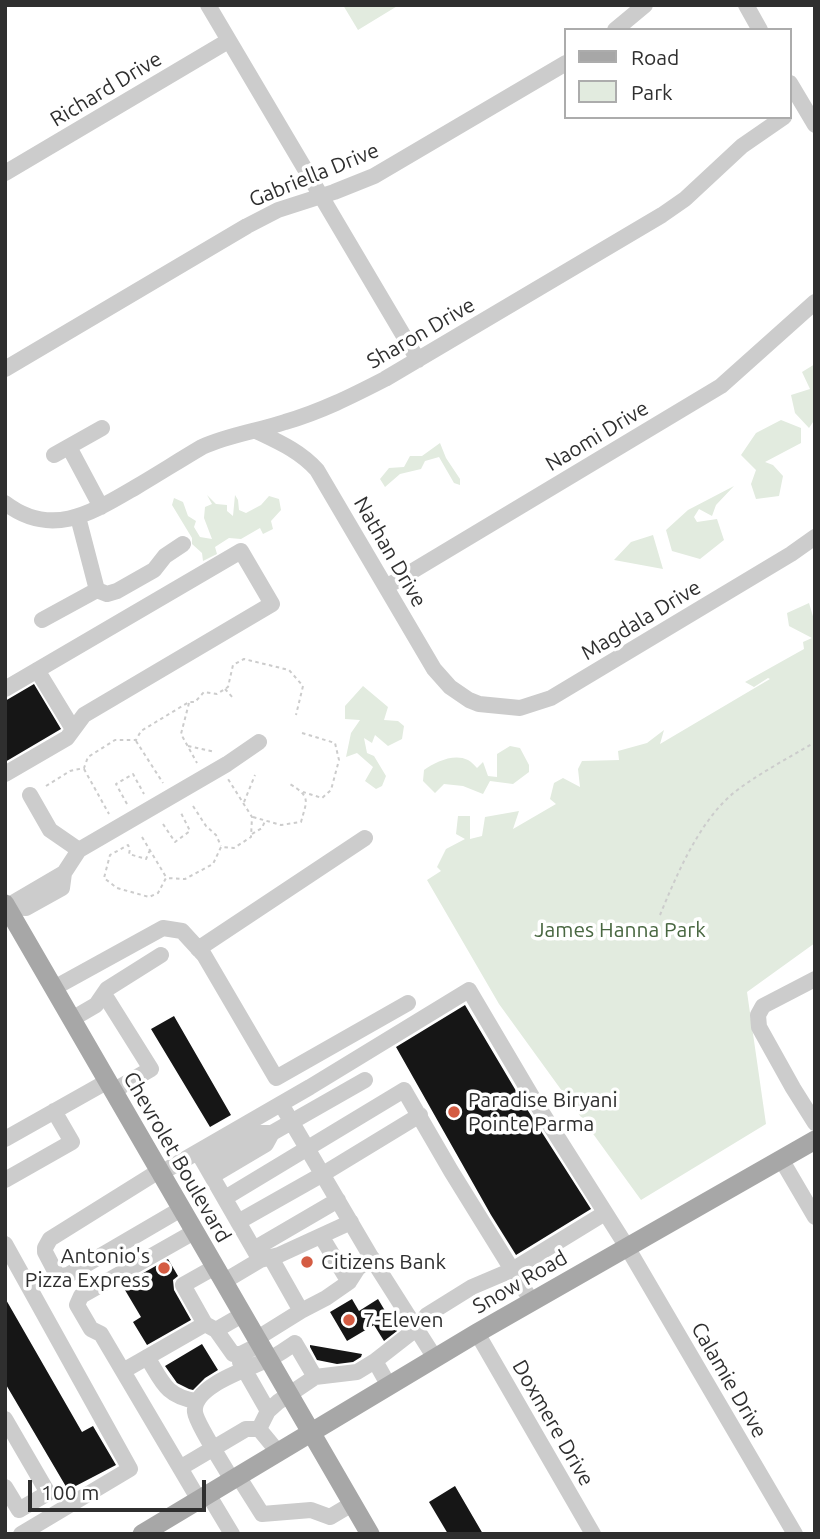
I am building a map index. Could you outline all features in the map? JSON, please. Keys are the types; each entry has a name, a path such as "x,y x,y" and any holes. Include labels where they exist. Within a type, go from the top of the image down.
{"main road":[{"name":"Chevrolet Boulevard","path":"6,906 352,1504 364,1532"},
{"name":"Snow Road","path":"142,1534 477,1333 815,1140"}],"street":[{"path":"208,5 418,360"},
{"path":"617,28 645,5"},
{"path":"746,5 759,28"},
{"name":"Richard Drive","path":"5,173 228,41"},
{"name":"Gabriella Drive","path":"5,369 247,226 278,210 355,184 390,168 564,64"},
{"path":"792,87 815,125"},
{"name":"Sharon Drive","path":"7,509 48,520 78,517 101,507 216,440 289,421 345,400 418,360 662,215 685,199 743,146 781,119"},
{"name":"Naomi Drive","path":"386,587 721,386 815,302"},
{"path":"54,455 102,428"},
{"name":"Nathan Drive","path":"256,431 293,449 317,470 428,659 442,678 459,694 479,704"},
{"path":"69,447 101,507"},
{"path":"78,517 97,590"},
{"name":"Magdala Drive","path":"479,704 520,708 551,698 815,537"},
{"path":"97,590 107,594 117,591 154,570 165,556 183,544"},
{"path":"5,689 241,551 272,604 84,715 67,738 5,774"},
{"path":"42,620 97,590"},
{"path":"37,670 73,729"},
{"path":"6,906 64,873 79,850 227,765 259,742"},
{"path":"30,795 50,830 79,850"},
{"path":"198,949 365,838"},
{"path":"54,988 163,928 182,931 204,955 276,1078 408,1003"},
{"path":"72,1019 96,1005 107,989 161,955"},
{"path":"815,979 763,1006 758,1015 760,1027 815,1123"},
{"name":"Calamie Drive","path":"281,1104 469,990 534,1100 627,1247 795,1534"},
{"path":"5,1139 54,1111 151,1069 104,994"},
{"path":"181,1209 68,1275 61,1276 56,1273 45,1252 50,1239 160,1172 205,1164 266,1144 272,1133 365,1080"},
{"path":"225,1198 404,1090 531,1302"},
{"path":"205,1164 281,1104 435,1358"},
{"path":"5,1180 72,1142 54,1111"},
{"path":"238,1222 420,1115"},
{"path":"781,1159 815,1217"},
{"path":"205,1164 238,1222 301,1311"},
{"path":"262,1256 338,1200"},
{"path":"259,1429 268,1411 315,1377 357,1372 416,1329 428,1315 472,1287 512,1270 605,1213"},
{"path":"268,1411 240,1362 210,1327 183,1285 219,1275 351,1222"},
{"path":"194,1231 79,1298 77,1306 91,1329 102,1334 180,1468 232,1534"},
{"path":"321,1236 349,1282"},
{"path":"5,1244 130,1469 46,1528 21,1534"},
{"path":"352,1504 330,1517 310,1510 262,1514 214,1449 195,1414 196,1401 202,1393 261,1348 301,1311 349,1282 358,1268 372,1258"},
{"path":"123,1370 210,1327 242,1315"},
{"name":"Doxmere Drive","path":"477,1333 593,1534"},
{"path":"261,1348 295,1343 315,1377"},
{"path":"147,1357 167,1390 181,1399 196,1401"},
{"path":"375,1361 389,1386"},
{"path":"5,1419 48,1493 19,1510 5,1487"},
{"path":"180,1468 246,1429 259,1429"},
{"path":"259,1429 278,1452"},
{"path":"33,1503 46,1528"}],"path":[{"path":"136,740 141,731 190,702 195,702 204,692 217,694 228,687 233,665 244,659 289,670 303,686 296,715"},
{"path":"225,689 234,699"},
{"path":"190,702 181,734 197,763"},
{"path":"290,784 303,792 323,797 331,790 339,760 335,743 302,733"},
{"path":"109,814 84,768 88,757 115,740 136,740"},
{"path":"136,740 163,783"},
{"path":"660,915 671,887 715,811 735,792 815,742"},
{"path":"187,746 215,752"},
{"path":"46,786 70,771 84,768"},
{"path":"127,804 116,783 133,774 144,794"},
{"path":"221,847 234,848 251,837 252,817 226,775"},
{"path":"244,803 255,775"},
{"path":"252,817 281,825 301,822 307,802 303,792"},
{"path":"166,878 185,879 213,864 221,847 216,835 206,826 193,806"},
{"path":"163,824 175,842 190,831 181,813"},
{"path":"251,834 262,828 265,821"},
{"path":"142,837 166,878"},
{"path":"150,850 146,859 129,854 128,845 110,855 104,878 117,888 149,897 158,893 166,878"}],"green space":[{"path":"343,5 399,5 358,30"},
{"path":"815,364 815,419 809,428 795,413 791,395 810,389 802,372"},
{"path":"781,420 801,428 801,443 765,462 773,465 783,476 779,496 756,499 751,484 756,470 741,455 756,433"},
{"path":"440,443 460,479 460,485 454,483 439,457 425,461 421,469 400,474 385,487 380,479 389,468 404,467 410,456 422,456"},
{"path":"734,486 716,505 712,516 699,509 694,517 697,522 717,519 724,540 700,559 672,551 666,530 688,510"},
{"path":"207,495 216,504 227,505 227,511 233,516 235,495 239,510 246,513 261,505 269,496 279,499 281,510 271,521 273,529 263,534 260,528 241,539 229,538 215,547 217,554 203,561 202,553 192,544 192,538 172,505 174,498 183,502 188,516 196,521 194,527 200,537 212,539 204,518 205,507 212,504"},
{"path":"653,535 663,569 614,560 631,542"},
{"name":"James Hanna Park","path":"809,603 815,623 815,943 747,992 766,1124 641,1200 499,1004 427,880 441,871 437,867 446,849 465,839 456,834 458,816 470,816 470,839 482,836 485,817 519,811 513,829 556,804 550,799 554,783 563,778 580,787 578,769 582,761 619,760 618,751 647,743 664,730 660,744 770,679 754,687 745,682 804,649 803,642 812,638 789,626 787,613"},
{"path":"363,686 388,707 384,720 398,721 404,726 402,739 388,746 375,735 372,743 364,738 367,753 374,756 386,776 382,786 376,789 365,781 373,767 357,753 346,757 351,733 360,720 345,719 345,706"},
{"path":"510,746 520,748 529,765 529,772 513,784 490,781 483,794 463,786 444,784 435,793 423,781 424,770 439,761 457,757 468,760 477,768 483,762 488,776 497,777 497,754"}],"building":[{"path":"34,684 61,729 5,762 5,701"},
{"path":"465,1005 591,1209 516,1255 396,1047"},
{"path":"174,1016 231,1115 210,1127 151,1029"},
{"path":"168,1259 178,1276 173,1280 174,1290 191,1320 147,1345 133,1322 141,1317 122,1285"},
{"path":"5,1298 82,1432 93,1426 116,1465 68,1490 5,1383"},
{"path":"352,1299 359,1311 378,1299 397,1331 384,1341 374,1325 347,1341 330,1312"},
{"path":"202,1344 218,1370 193,1390 177,1383 165,1366"},
{"path":"310,1345 362,1354 353,1362 337,1364 317,1360"},
{"path":"455,1486 483,1534 448,1534 429,1502"}],"place":[{"name":"Paradise Biryani Pointe Parma","path":"454,1112"},
{"name":"Citizens Bank","path":"307,1262"},
{"name":"Antonio's Pizza Express","path":"164,1268"},
{"name":"7-Eleven","path":"349,1320"}]}
